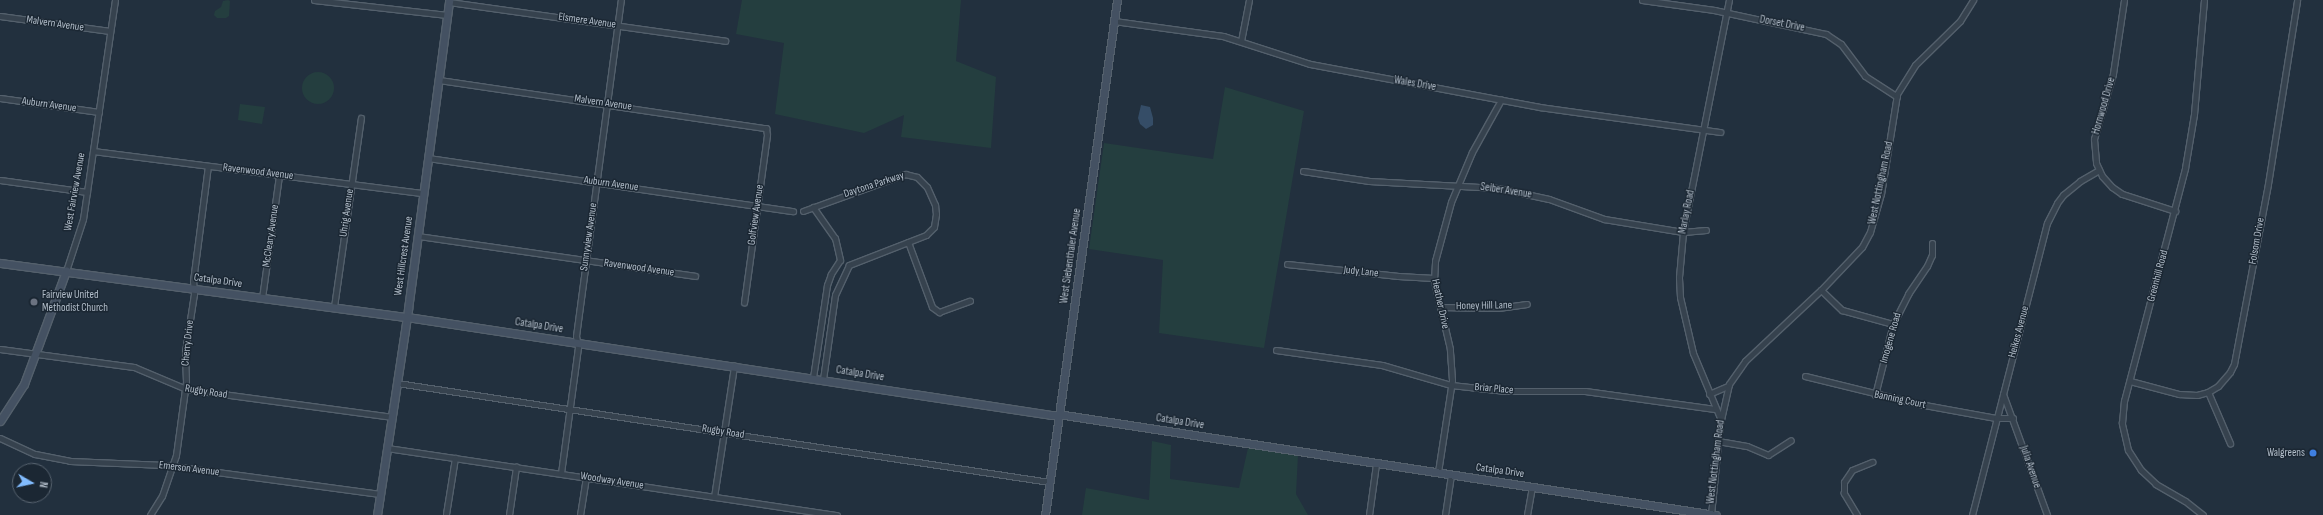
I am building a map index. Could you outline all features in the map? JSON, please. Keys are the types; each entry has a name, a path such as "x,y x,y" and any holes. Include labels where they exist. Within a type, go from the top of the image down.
{"street":[{"name":"West Fairview Avenue","path":"0,421 21,390 81,228 115,0"},
{"path":"314,0 447,15"},
{"name":"Sunnyview Avenue","path":"560,473 578,343 576,336 621,0"},
{"name":"West Siebenthaler Avenue","path":"1044,515 1117,0"},
{"path":"1242,41 1249,0"},
{"name":"Dorset Drive","path":"1642,0 1727,13 1826,34 1841,44 1865,76 1897,97"},
{"name":"Marlay Road","path":"1721,420 1715,409 1693,353 1680,297 1678,277 1683,232 1729,0"},
{"name":"West Nottingham Road","path":"1712,515 1718,441 1728,386 1745,360 1821,290 1862,247 1870,232 1881,194 1897,97 1902,84 1915,65 1960,21 1973,0"},
{"name":"Hornwood Drive","path":"2124,0 2113,74 2094,139 2094,155 2099,170 2112,187 2122,194 2175,210"},
{"name":"Greenhill Road","path":"2203,515 2185,501 2152,481 2134,461 2126,442 2122,423 2124,401 2175,210 2192,131 2204,0"},
{"name":"Folsom Drive","path":"2130,381 2179,394 2197,394 2208,392 2225,380 2237,356 2269,176 2297,0"},
{"name":"West Hillcrest Avenue","path":"377,515 407,317 449,1"},
{"name":"Elsmere Avenue","path":"449,1 725,41"},
{"name":"Malvern Avenue","path":"0,16 110,31"},
{"name":"Wales Drive","path":"1114,21 1203,32 1242,41 1310,64 1501,100 1720,132"},
{"name":"Malvern Avenue","path":"439,80 608,104 767,129"},
{"name":"Auburn Avenue","path":"0,98 99,112"},
{"name":"Heather Drive","path":"1438,472 1451,385 1450,349 1434,278 1438,245 1458,186 1472,152 1501,100"},
{"name":"Uhrig Avenue","path":"334,307 360,118"},
{"name":"Golfview Avenue","path":"744,302 767,129"},
{"name":"Ravenwood Avenue","path":"93,151 423,193"},
{"name":"Auburn Avenue","path":"428,158 793,211"},
{"name":"Cherry Drive","path":"150,515 162,496 173,466 186,389 185,352 208,166"},
{"name":"Heikes Avenue","path":"1972,515 1996,418 2052,212 2057,203 2069,189 2099,170"},
{"name":"Seiber Avenue","path":"1303,171 1369,181 1498,188 1549,199 1604,219 1683,232 1706,230"},
{"name":"Daytona Parkway","path":"813,207 902,174 913,175 921,180 927,187 935,205 936,214 932,230 926,235 849,265"},
{"name":"McCleary Avenue","path":"262,298 279,175"},
{"path":"0,180 87,192"},
{"path":"803,211 813,207 835,238 840,260 831,274 826,290 814,378"},
{"name":"Ravenwood Avenue","path":"418,236 695,276"},
{"path":"908,242 932,307 939,312 970,301"},
{"name":"Imogene Road","path":"1875,394 1893,324 1908,294 1928,266 1932,254 1932,243"},
{"path":"824,379 835,295 849,265 840,260"},
{"name":"Catalpa Drive","path":"0,262 407,317 1059,414 1712,515"},
{"name":"Judy Lane","path":"1288,264 1398,276 1434,278"},
{"path":"1821,290 1842,310 1893,324"},
{"name":"Honey Hill Lane","path":"1440,308 1498,308 1527,304"},
{"name":"Rugby Road","path":"0,349 134,367 186,389 392,417"},
{"name":"Briar Place","path":"1276,350 1382,365 1451,385 1506,391 1585,391 1715,409"},
{"path":"714,496 734,366"},
{"name":"Banning Court","path":"1805,376 1875,394 1996,418"},
{"name":"Rugby Road","path":"397,383 1049,482"},
{"path":"1709,394 1728,386"},
{"path":"2208,392 2230,443"},
{"name":"Julia Avenue","path":"2003,394 2047,515"},
{"path":"1996,418 2013,418"},
{"name":"Emerson Avenue","path":"0,438 23,450 61,460 173,466 380,494"},
{"path":"1718,441 1747,446 1768,458 1791,440"},
{"name":"Woodway Avenue","path":"387,448 838,515"},
{"path":"446,514 455,458"},
{"path":"1858,515 1844,493 1844,482 1852,470 1872,462"},
{"path":"1369,515 1376,464"},
{"path":"509,515 516,467"},
{"path":"1445,515 1451,475"},
{"path":"580,515 586,477"},
{"path":"1527,515 1532,486"}],"green space":[{"path":"742,0 961,0 956,61 996,77 991,148 901,137 904,115 864,133 775,114 784,43 736,34"},
{"path":"223,1 230,1 229,16 226,18 217,18 214,15 215,11 221,7"},
{"path":"318,72 329,77 334,88 329,99 318,104 307,99 302,88 307,77"},
{"path":"1225,87 1304,111 1264,348 1159,333 1163,260 1089,249 1104,143 1213,159"},
{"path":"240,104 265,107 262,124 238,120"},
{"path":"1152,441 1171,445 1170,479 1239,488 1248,448 1298,455 1296,494 1308,515 1082,515 1086,488 1149,500"}],"water":[{"path":"1141,105 1150,107 1153,118 1153,125 1146,129 1140,124 1138,118"}],"place":[{"name":"Fairview United Methodist Church","path":"34,302"},
{"name":"Walgreens","path":"2313,453"}]}
